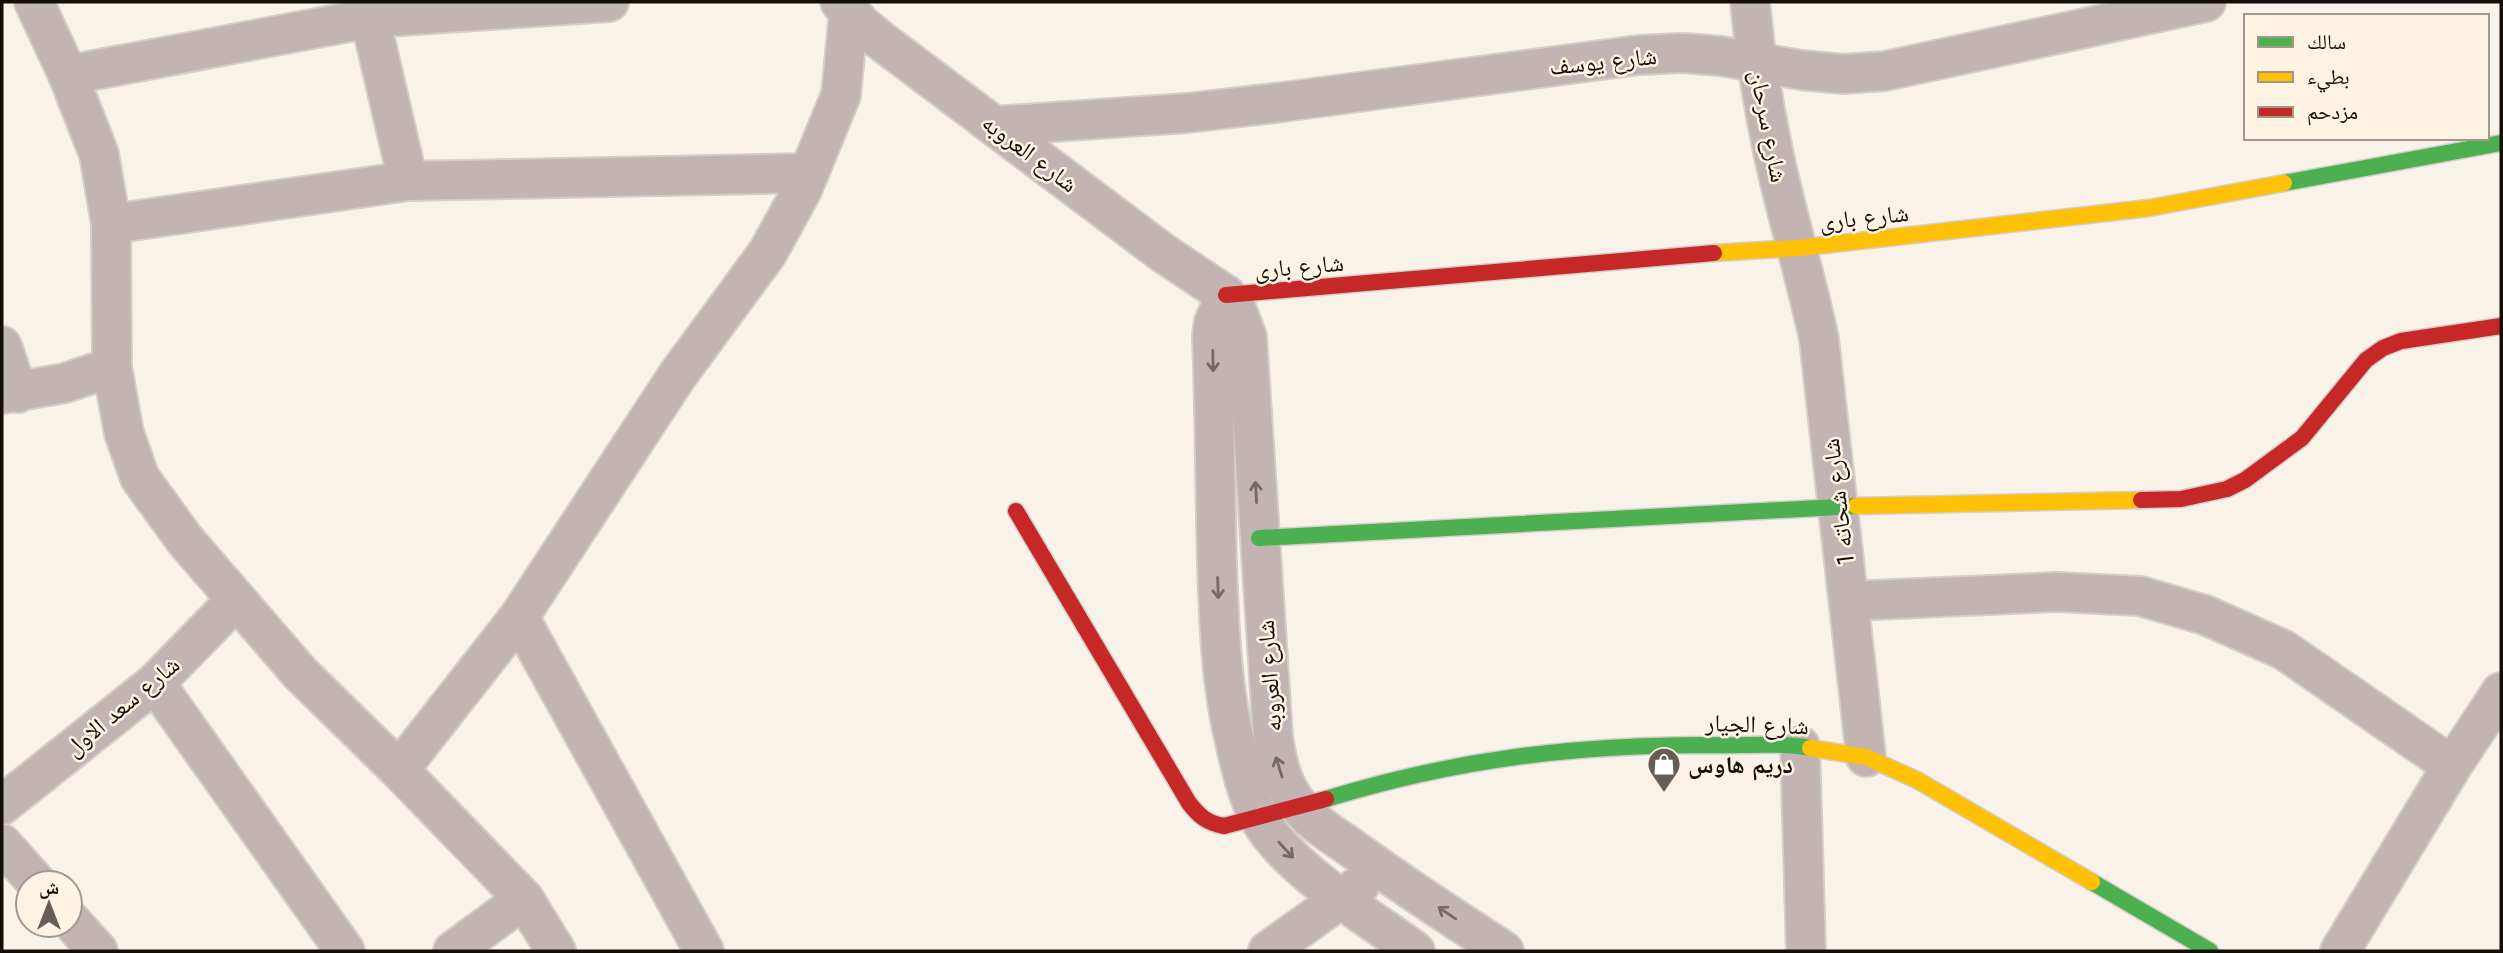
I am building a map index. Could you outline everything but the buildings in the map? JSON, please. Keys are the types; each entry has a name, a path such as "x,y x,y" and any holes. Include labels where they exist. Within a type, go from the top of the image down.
{"street":[{"path":"34,2 68,75 99,154 111,224 112,368 124,433 140,478 185,540 300,673 524,899 556,951"},
{"path":"68,75 370,18 609,2"},
{"name":"شارع سرحان","path":"1750,2 1756,62 1774,157 1798,248"},
{"name":"شارع يوسف","path":"994,126 1187,113 1639,55 1683,53 1721,56 1801,71 1843,74 1885,71 2206,2"},
{"path":"399,770 519,617 677,376 768,252 802,190 841,95 845,7"},
{"name":"شارع العروبه","path":"845,7 880,40 1163,253 1226,295 1236,307 1247,338 1273,737 1277,763 1287,789 1299,807 1320,826 1504,951"},
{"path":"370,18 408,181"},
{"name":"شارع بارى","path":"1226,295 1673,255 1798,248 2149,208 2501,143"},
{"path":"111,224 408,181 809,173"},
{"name":"شارع شحاته 1","path":"1798,248 1819,339 1866,758"},
{"name":"شارع العروبه","path":"1226,295 1214,321 1212,336 1220,632 1231,727 1244,779 1259,818 1283,849 1342,899 1415,951"},
{"path":"1259,538 1839,506 2182,499 2227,489 2245,480 2302,438 2366,360 2383,348 2401,341 2501,327"},
{"path":"2,346 10,394 65,383 112,368"},
{"name":"شارع الجيار","path":"1016,511 1189,803 1199,816 1212,824 1224,826 1259,818 1367,786 1454,765 1543,752 1632,745 1800,746 1866,758 1917,780 2210,951"},
{"path":"1850,601 2057,592 2140,596 2205,615 2284,650 2452,766"},
{"name":"شارع سعد الاول","path":"2,805 155,683 236,600"},
{"path":"519,617 704,951"},
{"path":"155,683 345,951"},
{"path":"2340,951 2452,766 2501,692"},
{"path":"1800,746 1806,951"},
{"path":"2,844 24,869"},
{"path":"1268,951 1380,869"},
{"path":"453,951 524,899"},
{"path":"84,936 98,951"}],"traffic: fast":[{"path":"2284,183 2501,143"},
{"path":"1259,538 1856,506"},
{"path":"1326,799 1374,785 1469,764 1563,752 1659,746 1773,745 1810,748"},
{"path":"2092,882 2210,951"}],"traffic: slow":[{"path":"1714,253 1798,248 2149,208 2284,183"},
{"path":"1856,506 2141,500"},
{"path":"1810,748 1866,757 1917,780 2092,882"}],"traffic: jam":[{"path":"1226,295 1714,253"},
{"path":"2141,500 2181,499 2227,489 2245,480 2302,438 2366,360 2383,348 2401,341 2501,326"},
{"path":"1016,511 1189,803 1200,815 1208,821 1224,826 1326,799"}],"place":[{"name":"دريم هاوس","path":"1664,794"}]}
